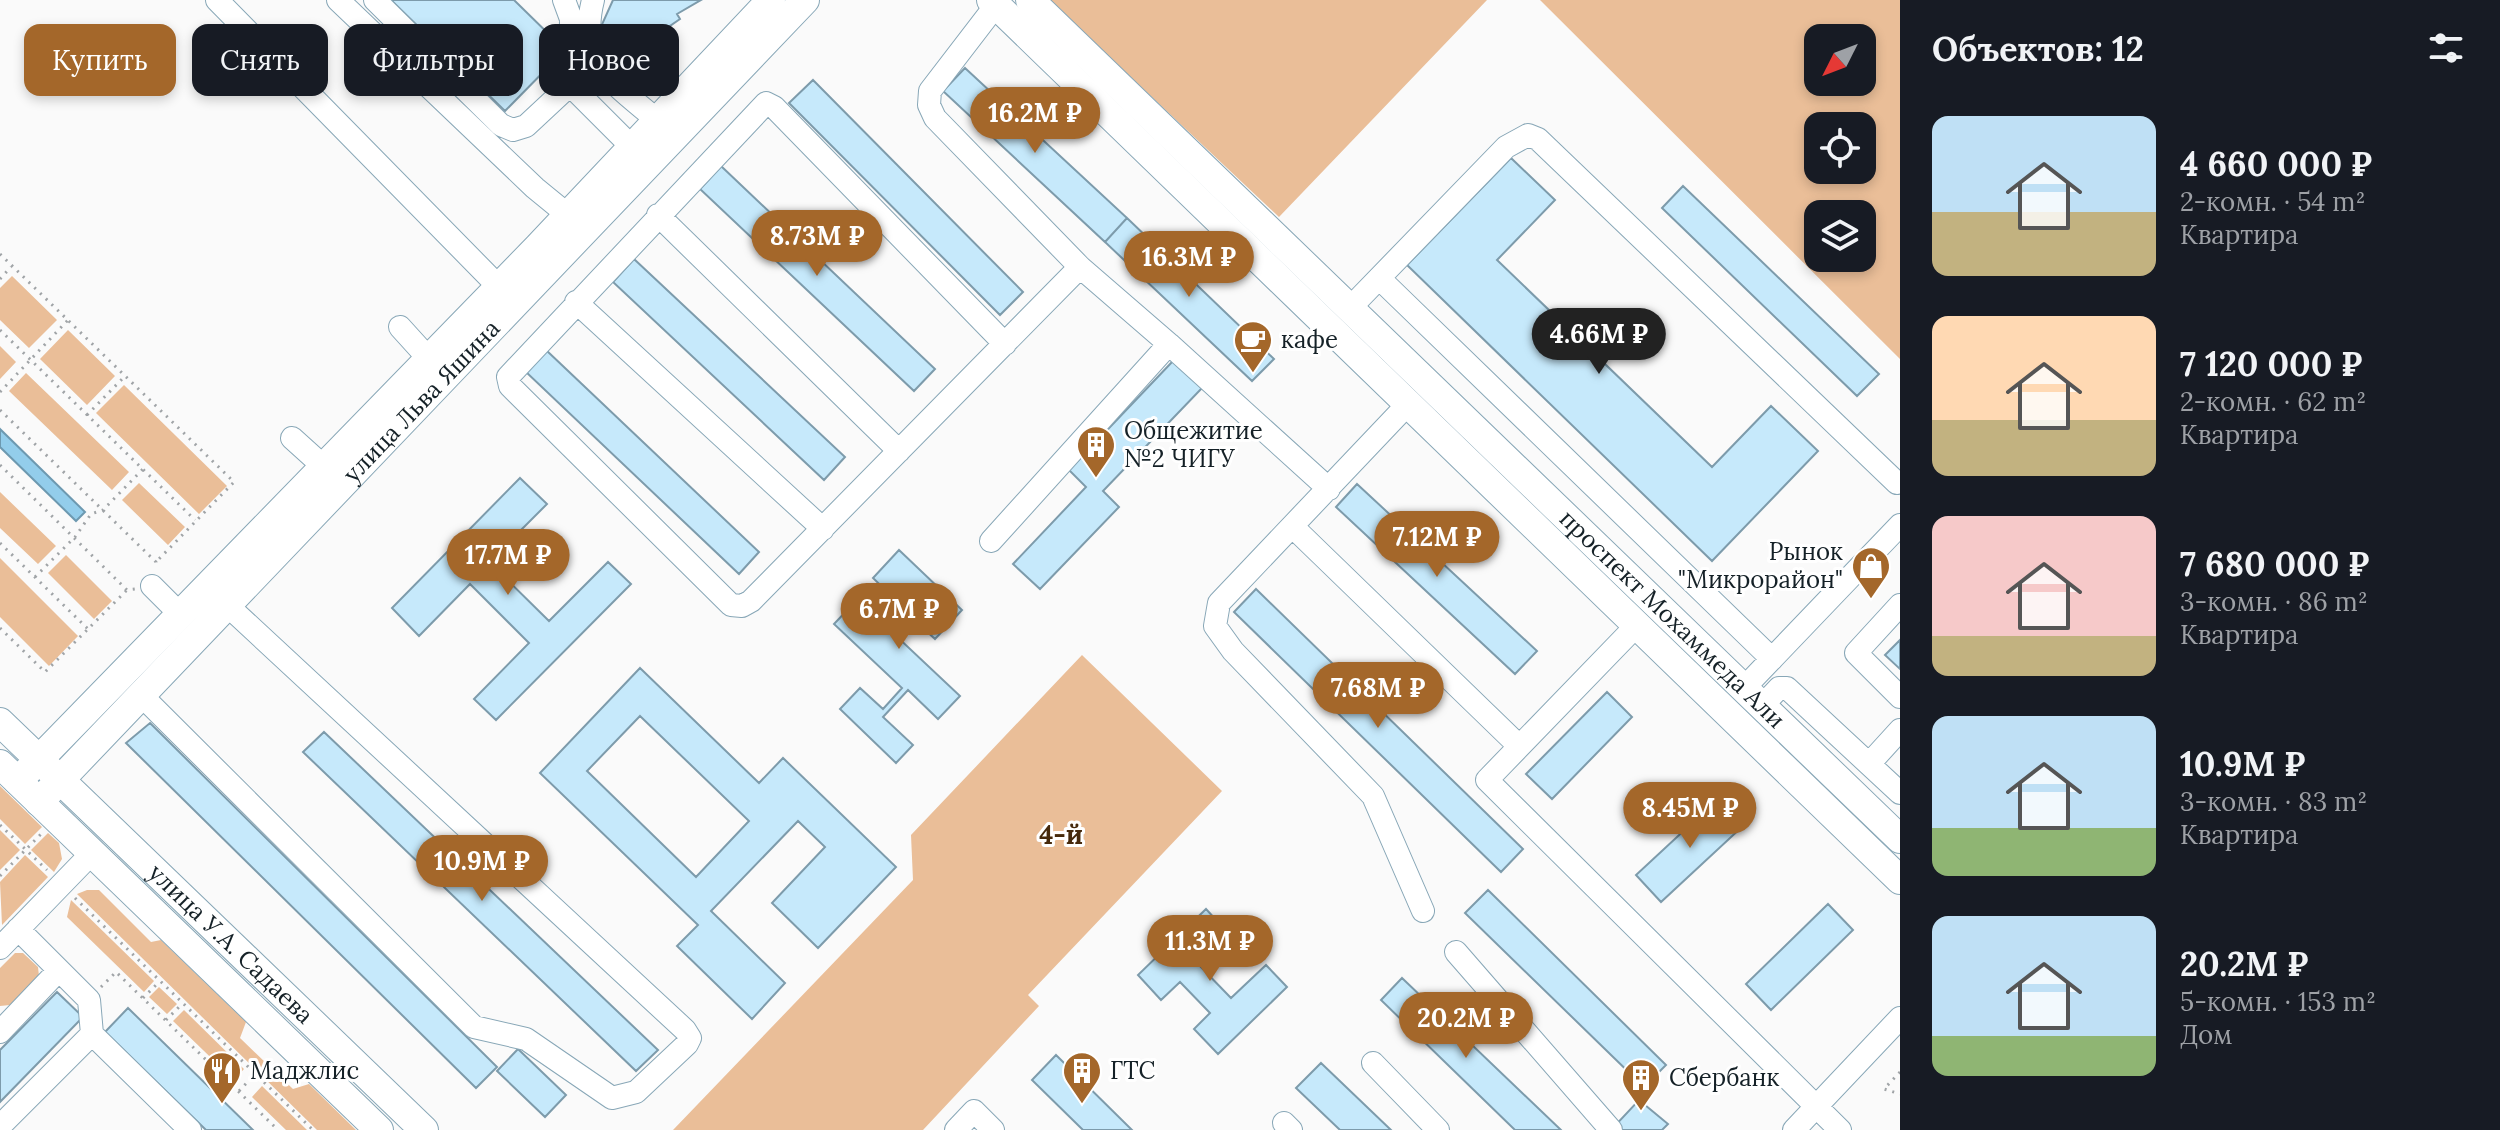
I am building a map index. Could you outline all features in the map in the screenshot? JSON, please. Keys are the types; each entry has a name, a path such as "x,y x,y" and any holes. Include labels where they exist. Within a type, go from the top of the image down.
{"main road":[{"name":"улица Льва Яшина","path":"39,802 228,606 666,129 771,0"},
{"name":"улица Льва Яшина","path":"9,772 39,759 632,147 666,129 805,0"},
{"name":"проспект Мохаммеда Али","path":"1030,0 1900,839"},
{"name":"проспект Мохаммеда Али","path":"994,3 1900,880"},
{"name":"улица У.А. Садаева","path":"0,722 424,1130"},
{"name":"улица У.А. Садаева","path":"9,772 379,1130"}],"street":[{"path":"217,0 499,287"},
{"path":"338,0 535,188 568,215"},
{"path":"375,0 501,125 513,130 526,126 558,96"},
{"path":"564,0 571,24"},
{"path":"593,0 587,21 596,63 666,129"},
{"path":"994,3 930,91 929,105 935,118 1080,267 1329,489"},
{"path":"581,96 632,147"},
{"path":"1005,344 774,107 766,103 508,377 510,386 731,605 742,606 751,601 823,529 1005,344 1080,267"},
{"path":"1350,308 1506,147 1528,135 1538,139 1897,483"},
{"path":"658,215 899,451"},
{"path":"1379,278 1772,659"},
{"path":"576,302 823,529"},
{"path":"400,327 429,359"},
{"path":"991,541 1169,344"},
{"path":"1408,404 1219,603 1215,626 1233,651 1373,796 1423,911"},
{"path":"292,438 323,466"},
{"path":"1753,697 1772,659 1900,525"},
{"path":"1293,527 1518,745"},
{"path":"152,586 180,614"},
{"path":"1900,605 1856,653 1900,697"},
{"path":"141,695 474,1027 526,1039 612,1098 636,1092 687,1044 690,1038 685,1030 228,606"},
{"path":"1636,626 1488,775 1488,783 1840,1130"},
{"path":"1753,697 1787,688 1900,793"},
{"path":"1869,764 1900,730"},
{"path":"0,948 92,853"},
{"path":"18,929 89,1000 92,1034 190,1130"},
{"path":"1456,952 1611,1130"},
{"path":"0,1032 59,970"},
{"path":"1794,1130 1900,1018"},
{"path":"0,1126 92,1034"},
{"path":"1373,1063 1438,1130"},
{"path":"956,1130 974,1111 993,1130"}],"path":[{"path":"0,254 234,482 156,562 152,586 127,590 45,672 0,628"},
{"path":"0,279 12,266"},
{"path":"0,392 68,320"},
{"path":"0,330 196,521"},
{"path":"87,415 125,376"},
{"path":"0,410 156,562"},
{"path":"0,465 127,590"},
{"path":"35,577 75,537 85,520 103,510 143,469"},
{"path":"0,543 88,629"},
{"path":"0,825 313,1130"},
{"path":"89,1000 116,972 278,1130"},
{"path":"143,998 160,981"},
{"path":"166,1020 183,1003"},
{"path":"1900,1072 1884,1089 1900,1094"},
{"path":"239,1091 255,1074"}],"shaded area":[{"path":"1049,0 1487,0 1279,217"},
{"path":"1540,0 1900,0 1900,359 1813,272 1876,272 1876,200 1804,200 1804,263"},
{"path":"12,276 57,320 29,348 0,320 0,288"},
{"path":"68,330 115,376 87,405 40,359"},
{"path":"0,346 16,362 0,379"},
{"path":"26,373 129,472 112,490 9,391"},
{"path":"124,385 227,486 199,514 96,413"},
{"path":"139,483 185,527 168,545 122,500"},
{"path":"0,492 56,546 38,564 0,528"},
{"path":"66,555 112,601 94,619 48,573"},
{"path":"0,558 78,636 49,666 0,617"},
{"path":"1082,655 1222,791 1028,995 1039,1006 923,1130 673,1130 913,880 911,835"},
{"path":"0,786 42,827 25,844 0,819"},
{"path":"0,830 20,850 0,870"},
{"path":"48,833 59,843 62,859 54,872 31,850"},
{"path":"25,855 48,877 2,925 0,882"},
{"path":"99,890 151,942 161,940 246,1022 240,1038 293,1089 309,1084 356,1130 317,1130 77,894"},
{"path":"71,900 154,981 144,992 67,917"},
{"path":"15,953 23,953 38,967 39,976 10,1005 0,1006 0,968"},
{"path":"159,987 177,1004 167,1014 149,997"},
{"path":"184,1010 244,1069 234,1080 173,1021"},
{"path":"262,1086 307,1130 286,1130 252,1097"}],"water":[{"path":"0,429 85,512 76,521 0,447"}],"building":[{"path":"391,0 514,0 539,25 539,76 523,93 523,24 416,24"},
{"path":"613,0 701,0 677,14 680,19 673,24 602,24"},
{"path":"965,68 1127,218 1105,242 943,91"},
{"path":"813,80 1023,292 1000,315 789,103"},
{"path":"490,96 520,96 505,111"},
{"path":"1511,158 1555,200 1497,260 1712,467 1771,406 1818,451 1712,561 1407,265"},
{"path":"721,166 935,369 914,391 700,189"},
{"path":"1683,186 1879,374 1857,396 1662,208"},
{"path":"1127,218 1274,359 1252,381 1105,242"},
{"path":"634,259 845,457 824,480 613,282"},
{"path":"546,350 759,552 739,574 526,372"},
{"name":"Общежитие №2 ЧИГУ","path":"1173,361 1202,388 1103,491 1119,507 1040,589 1013,564 1086,487 1069,470"},
{"path":"520,478 547,504 489,562 549,621 608,562 631,584 496,720 474,699 529,643 470,584 419,636 392,608"},
{"path":"1357,484 1537,651 1515,674 1336,507"},
{"path":"899,550 962,610 935,639 909,615 893,633 960,696 938,719 908,690 883,717 913,745 896,763 840,709 860,688 883,709 902,688 834,624 855,602 881,626 901,605 873,578"},
{"path":"1256,589 1523,849 1501,872 1234,612"},
{"path":"1900,640 1900,669 1885,655"},
{"path":"640,668 759,783 783,758 896,867 818,948 772,903 825,847 798,821 711,911 785,983 752,1019 677,946 698,925 540,773","holes":["640,716 749,821 696,877 587,771"]},
{"path":"1607,692 1632,717 1552,799 1526,774"},
{"path":"150,723 497,1067 476,1088 126,743"},
{"path":"324,732 658,1050 636,1071 303,752"},
{"path":"1718,799 1743,826 1661,902 1636,875"},
{"path":"1488,890 1666,1065 1644,1087 1465,913"},
{"path":"1828,904 1853,930 1771,1010 1746,984"},
{"path":"1206,909 1228,933 1197,963 1231,998 1266,965 1287,987 1218,1054 1194,1029 1210,1013 1180,982 1161,1000 1138,975"},
{"path":"1402,978 1561,1130 1515,1130 1381,1000"},
{"path":"57,992 83,1017 0,1102 0,1050"},
{"path":"128,1008 253,1130 206,1130 105,1032"},
{"path":"518,1049 566,1095 545,1117 497,1071"},
{"name":"ГТС","path":"1056,1055 1132,1130 1083,1130 1032,1080"},
{"path":"1321,1063 1391,1130 1340,1130 1296,1088"},
{"name":"Сбербанк","path":"1639,1100 1668,1124 1662,1130 1611,1130"}],"place":[{"name":"кафе","path":"1253,374"},
{"name":"Общежитие №2 ЧИГУ","path":"1096,479"},
{"name":"Рынок \"Микрорайон\"","path":"1871,600"},
{"name":"Маджлис","path":"222,1105"},
{"name":"ГТС","path":"1082,1105"},
{"name":"Сбербанк","path":"1641,1112"}],"district":[{"name":"4-й","path":"1061,835"}]}
